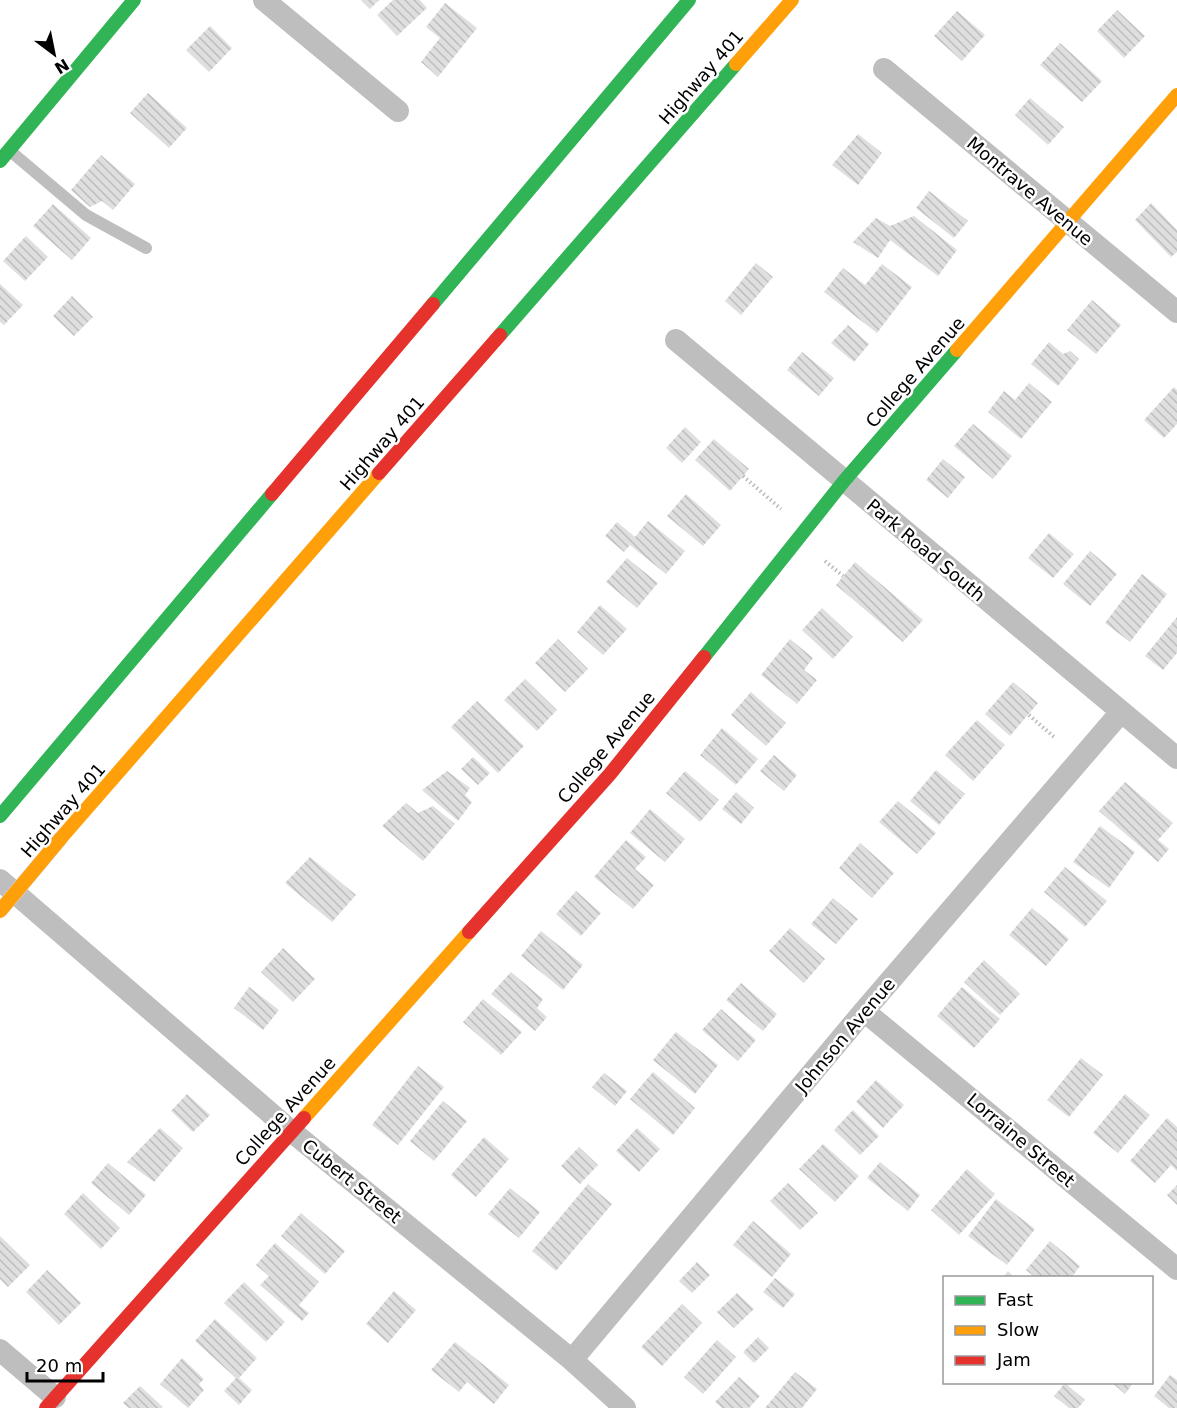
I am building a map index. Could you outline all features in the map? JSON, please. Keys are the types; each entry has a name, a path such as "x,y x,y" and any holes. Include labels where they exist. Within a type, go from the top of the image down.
{"main road":[{"path":"109,29 123,0"},
{"path":"4,155 135,0"},
{"path":"0,816 688,0"},
{"name":"Highway 401","path":"0,911 61,838 792,0"},
{"name":"College Avenue","path":"50,1402 610,774 844,482 1177,95"}],"street":[{"path":"264,0 398,111"},
{"name":"Montrave Avenue","path":"884,69 1177,312"},
{"name":"Park Road South","path":"676,340 1177,758"},
{"name":"Johnson Avenue","path":"572,1360 864,1011 1121,712"},
{"name":"Cubert Street","path":"0,880 291,1131 572,1360 625,1408"},
{"name":"Lorraine Street","path":"864,1011 1177,1269"},
{"path":"0,1350 50,1402"}],"lane":[{"path":"4,155 86,215 146,248"}],"path":[{"path":"743,476 781,509"},
{"path":"825,561 843,576"},
{"path":"1029,715 1054,737"}],"building":[{"path":"361,0 379,0 370,9"},
{"path":"393,0 420,0 427,8 397,36 377,15"},
{"path":"445,3 477,28 438,77 421,62 440,38 426,27"},
{"path":"1117,10 1145,36 1124,58 1097,31"},
{"path":"957,11 985,35 962,61 934,36"},
{"path":"210,26 232,48 209,72 186,50"},
{"path":"1060,43 1102,81 1082,102 1040,65"},
{"path":"148,93 187,128 169,148 130,113"},
{"path":"1030,98 1064,127 1048,145 1015,115"},
{"path":"858,134 882,153 858,185 832,165"},
{"path":"101,155 135,184 113,210 102,201 90,207 71,190"},
{"path":"929,191 968,221 954,238 916,208"},
{"path":"1151,203 1177,230 1177,252 1171,257 1135,220"},
{"path":"53,204 91,238 72,260 33,226"},
{"path":"914,216 957,250 938,276 890,240 878,258 853,242 876,218 890,226"},
{"path":"26,236 48,257 25,281 3,261"},
{"path":"756,263 773,277 741,315 725,301"},
{"path":"882,264 912,287 877,333 824,292 843,268 865,285"},
{"path":"0,284 23,305 4,325 0,322"},
{"path":"72,296 93,317 74,336 53,316"},
{"path":"1092,300 1121,325 1096,354 1067,330"},
{"path":"848,325 869,344 854,362 831,343"},
{"path":"1049,342 1063,354 1070,351 1079,359 1058,386 1031,364"},
{"path":"802,352 834,378 819,396 787,370"},
{"path":"1029,383 1052,402 1021,439 988,412 1004,391 1015,400"},
{"path":"1174,387 1177,390 1177,424 1164,438 1144,420"},
{"path":"973,424 1012,456 993,479 954,446"},
{"path":"685,427 701,442 682,463 666,448"},
{"path":"714,439 749,469 730,491 695,460"},
{"path":"943,459 965,477 948,498 926,480"},
{"path":"686,494 721,525 703,546 667,516"},
{"path":"648,521 685,551 666,574 630,545 624,552 605,536 617,522 635,537"},
{"path":"1049,533 1074,554 1053,578 1028,558"},
{"path":"1090,551 1117,574 1090,606 1063,584"},
{"path":"627,558 658,583 637,608 606,582"},
{"path":"855,562 923,620 903,642 836,585"},
{"path":"1142,574 1167,594 1130,642 1105,623"},
{"path":"600,605 627,629 603,655 577,632"},
{"path":"822,608 853,637 833,659 802,630"},
{"path":"1177,617 1177,653 1163,670 1145,656"},
{"path":"558,639 588,669 565,692 535,663"},
{"path":"790,639 813,658 804,670 817,680 797,704 761,675"},
{"path":"525,679 557,710 537,731 504,700"},
{"path":"1013,682 1038,703 1010,736 985,714"},
{"path":"751,692 786,723 766,746 731,715"},
{"path":"477,701 524,746 498,773 451,727"},
{"path":"977,720 1005,745 973,781 945,755"},
{"path":"722,728 758,759 736,785 700,755"},
{"path":"774,755 797,775 784,791 760,771"},
{"path":"473,757 490,773 478,785 461,769"},
{"path":"936,770 965,794 939,825 910,801"},
{"path":"447,771 470,788 465,795 472,802 458,821 422,790"},
{"path":"685,771 719,800 700,822 666,793"},
{"path":"1125,782 1173,823 1158,840 1169,849 1158,862 1099,811"},
{"path":"736,792 754,808 741,824 722,809"},
{"path":"898,801 936,833 917,854 879,822"},
{"path":"406,803 418,813 433,806 455,824 423,861 382,826"},
{"path":"650,809 685,839 665,862 630,833"},
{"path":"1100,826 1135,852 1109,888 1073,862"},
{"path":"626,840 646,857 635,869 654,885 633,909 594,877"},
{"path":"860,843 894,873 872,898 839,868"},
{"path":"310,857 356,895 332,922 285,883"},
{"path":"1065,867 1107,901 1085,927 1044,892"},
{"path":"576,891 601,913 581,936 556,914"},
{"path":"833,898 858,919 836,944 811,924"},
{"path":"1032,908 1069,939 1046,966 1009,935"},
{"path":"790,928 825,959 804,983 769,951"},
{"path":"541,931 583,965 563,990 521,956"},
{"path":"283,948 315,979 293,1002 261,972"},
{"path":"984,960 1020,994 1000,1015 964,982"},
{"path":"511,972 543,999 537,1008 547,1017 535,1031 491,994"},
{"path":"741,983 777,1014 763,1031 726,1000"},
{"path":"249,987 279,1010 263,1030 234,1008"},
{"path":"962,987 1000,1019 974,1048 937,1016"},
{"path":"483,999 522,1032 501,1055 463,1022"},
{"path":"721,1009 756,1040 738,1061 702,1030"},
{"path":"676,1032 718,1065 695,1094 653,1060"},
{"path":"1081,1058 1103,1075 1069,1117 1047,1100"},
{"path":"418,1066 444,1087 398,1145 372,1125"},
{"path":"653,1072 695,1108 673,1135 630,1099"},
{"path":"604,1073 627,1091 615,1106 592,1087"},
{"path":"876,1080 904,1105 883,1128 856,1102"},
{"path":"187,1094 210,1115 193,1132 171,1111"},
{"path":"1125,1094 1150,1115 1118,1153 1093,1133"},
{"path":"443,1101 467,1121 434,1161 410,1141"},
{"path":"853,1110 879,1136 860,1155 834,1130"},
{"path":"1167,1118 1177,1127 1177,1171 1171,1165 1155,1183 1130,1161"},
{"path":"160,1128 183,1148 154,1182 127,1162"},
{"path":"637,1128 660,1149 639,1172 616,1151"},
{"path":"484,1137 509,1159 476,1197 451,1175"},
{"path":"823,1144 859,1176 835,1202 799,1169"},
{"path":"579,1147 598,1165 580,1184 561,1166"},
{"path":"880,1162 920,1195 908,1211 867,1178"},
{"path":"108,1163 146,1195 129,1215 91,1183"},
{"path":"967,1169 995,1194 959,1235 931,1210"},
{"path":"788,1183 818,1213 800,1230 770,1201"},
{"path":"588,1184 612,1204 556,1271 532,1251"},
{"path":"1177,1185 1177,1205 1167,1195"},
{"path":"510,1188 540,1212 519,1238 488,1214"},
{"path":"83,1193 120,1228 101,1249 64,1214"},
{"path":"996,1199 1035,1229 1007,1265 968,1236"},
{"path":"301,1213 345,1251 325,1274 281,1236"},
{"path":"753,1221 791,1254 772,1277 733,1245"},
{"path":"0,1236 30,1265 8,1287 0,1279"},
{"path":"1050,1241 1080,1266 1072,1276 1034,1276 1026,1270"},
{"path":"275,1243 319,1282 299,1305 309,1313 302,1321 260,1285 269,1276 256,1265"},
{"path":"697,1262 710,1275 692,1293 679,1281"},
{"path":"47,1270 81,1303 59,1325 26,1292"},
{"path":"775,1278 795,1294 783,1308 763,1292"},
{"path":"244,1282 285,1322 266,1342 224,1303"},
{"path":"394,1291 416,1310 388,1343 366,1324"},
{"path":"737,1293 754,1309 734,1328 717,1312"},
{"path":"682,1304 702,1323 662,1366 641,1347"},
{"path":"215,1319 257,1358 239,1378 252,1390 239,1405 224,1391 236,1378 195,1341"},
{"path":"758,1337 769,1348 754,1363 743,1352"},
{"path":"717,1340 736,1357 703,1394 684,1377"},
{"path":"455,1342 509,1385 494,1404 467,1382 459,1392 431,1370"},
{"path":"182,1358 204,1379 199,1384 204,1390 188,1408 160,1384"},
{"path":"795,1372 817,1389 802,1408 765,1408"},
{"path":"1170,1375 1177,1380 1177,1408 1169,1408 1154,1396"},
{"path":"739,1377 760,1396 749,1408 722,1408 715,1402"},
{"path":"1066,1384 1085,1400 1078,1408 1069,1408 1054,1396"},
{"path":"1113,1384 1132,1384 1125,1394"},
{"path":"140,1386 163,1407 129,1408 123,1403"}],"traffic: fast":[{"path":"0,161 134,0"},
{"path":"433,304 689,0"},
{"path":"500,335 736,64"},
{"path":"704,657 844,481 957,350"},
{"path":"0,816 272,494"}],"traffic: slow":[{"path":"736,64 792,0"},
{"path":"957,350 1177,95"},
{"path":"61,838 379,473"},
{"path":"0,911 61,838"},
{"path":"304,1118 469,932"}],"traffic: jam":[{"path":"272,494 433,304"},
{"path":"379,473 500,335"},
{"path":"469,932 610,774 704,657"},
{"path":"46,1408 304,1118"}]}
